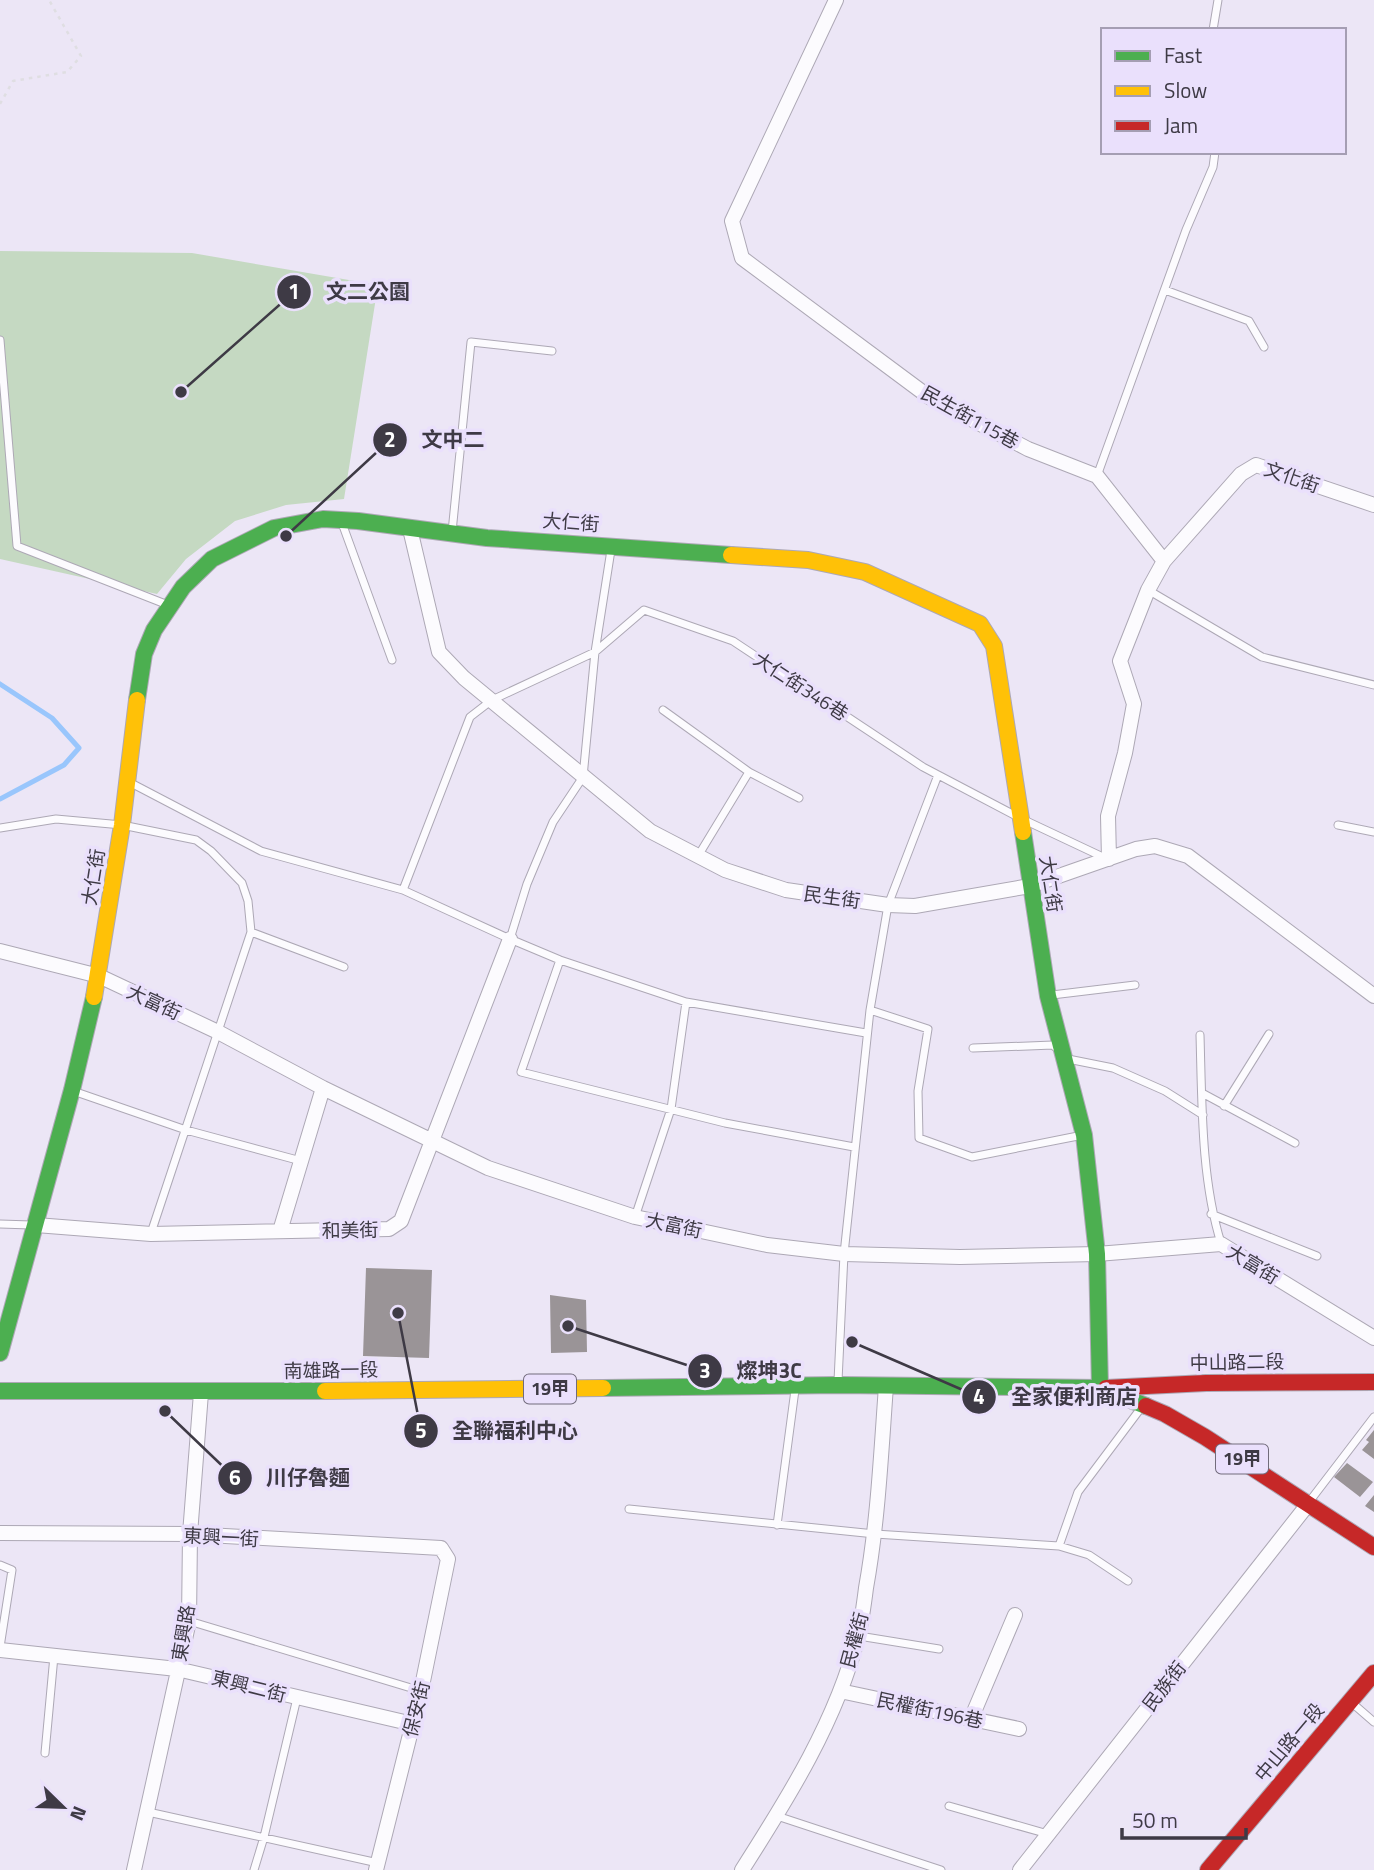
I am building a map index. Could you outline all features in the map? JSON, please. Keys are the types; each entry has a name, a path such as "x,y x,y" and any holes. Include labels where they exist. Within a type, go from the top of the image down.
{"street":[{"name":"民生街115巷","path":"836,0 732,221 742,258 929,397 1028,449 1097,476"},
{"name":"文化街","path":"1164,561 1241,474 1256,465 1374,505"},
{"path":"1097,476 1164,561 1120,661 1134,704 1108,816 1109,859"},
{"name":"大仁街","path":"0,1353 72,1090 99,976 144,654 169,605 196,573 224,551 274,528 310,520 341,520 452,534 808,560 866,572 979,624 993,646 1048,996 1084,1135 1097,1254 1100,1388"},
{"name":"民生街","path":"410,529 439,652 464,678 650,831 725,870 786,890 888,905 915,906 1030,886 1136,849 1155,846 1188,856 1374,996"},
{"name":"和美街","path":"36,1226 151,1234 390,1229 401,1222 510,939"},
{"name":"大富街","path":"0,951 99,976 218,1032 430,1142 488,1168 635,1217 767,1245 844,1254 960,1257 1097,1254 1221,1244 1374,1338"},
{"path":"280,1231 323,1088"},
{"name":"中山路二段","path":"1100,1388 1206,1382 1374,1382"},
{"name":"南雄路一段","path":"0,1391 201,1392 838,1385 1100,1388 1165,1414 1206,1437 1374,1547"},
{"name":"民權街","path":"742,1870 777,1816 822,1730 840,1691 859,1636 876,1534 886,1386"},
{"name":"東興路","path":"134,1870 189,1621 190,1534 201,1392"},
{"name":"民族街","path":"1020,1870 1308,1503"},
{"name":"東興一街","path":"0,1533 190,1534 442,1548"},
{"name":"保安街","path":"377,1866 421,1691 448,1559 442,1548"},
{"path":"971,1719 1015,1615"},
{"name":"東興二街","path":"0,1649 177,1669 413,1724"},
{"name":"中山路一段","path":"1209,1870 1374,1673"},
{"name":"民權街196巷","path":"840,1691 1019,1729"}],"lane":[{"path":"1213,28 1218,0"},
{"path":"1097,476 1213,167 1215,154"},
{"path":"1165,290 1249,321 1264,347"},
{"path":"0,340 17,546 169,605"},
{"path":"452,534 471,342 552,351"},
{"path":"341,520 393,660"},
{"path":"510,939 527,884 553,822 583,777 595,652 611,546"},
{"path":"1149,590 1262,657 1374,685"},
{"name":"大仁街346巷","path":"403,890 470,717 492,700 595,652 644,610 733,641 938,775 1020,818 1109,859"},
{"path":"663,710 749,772 799,798"},
{"path":"698,856 749,772"},
{"path":"838,1385 844,1254 866,1033 888,905 938,775"},
{"path":"127,780 261,851 403,890 560,960 686,1002 866,1033"},
{"path":"0,828 56,819 122,825 197,840 242,883 248,901 251,932 151,1234"},
{"path":"1338,825 1374,832"},
{"path":"251,932 344,967"},
{"path":"560,960 521,1072 725,1124 854,1147"},
{"path":"1048,996 1135,985"},
{"path":"635,1217 671,1109 686,1002"},
{"path":"870,1010 928,1028 918,1091 919,1138 972,1157 1084,1135"},
{"path":"1224,1105 1269,1034"},
{"path":"1200,1035 1203,1115 1212,1214 1221,1244"},
{"path":"973,1048 1053,1045 1063,1058 1114,1068 1164,1091 1203,1115"},
{"path":"72,1090 186,1130 301,1161"},
{"path":"1202,1093 1295,1143"},
{"path":"1212,1214 1317,1256"},
{"path":"0,1224 36,1226"},
{"path":"777,1525 795,1386"},
{"path":"1059,1546 1078,1492 1143,1405"},
{"path":"1308,1503 1374,1418"},
{"path":"629,1509 876,1534 1059,1546 1089,1555 1128,1581"},
{"path":"0,1565 12,1570 0,1649"},
{"path":"189,1621 421,1691"},
{"path":"859,1636 939,1649"},
{"path":"45,1753 54,1656"},
{"path":"254,1870 297,1698"},
{"path":"1350,1702 1374,1722"},
{"path":"948,1806 1048,1834"},
{"path":"148,1812 377,1866"},
{"path":"777,1816 941,1870"}],"path":[{"path":"0,104 13,81 67,72 81,56 48,0"}],"green space":[{"path":"0,251 192,253 378,285 344,499 286,505 235,521 186,559 157,594 0,559"}],"building":[{"path":"366,1268 432,1270 429,1358 363,1356"},
{"path":"550,1295 586,1300 587,1352 551,1353"},
{"path":"1374,1430 1374,1459 1362,1450"},
{"path":"1347,1463 1373,1482 1360,1497 1334,1477"},
{"path":"1374,1495 1374,1512 1365,1506"}],"waterway":[{"path":"0,684 52,718 79,748 64,765 0,799"}],"traffic: fast":[{"path":"137,700 144,654 154,630 183,587 212,559 274,528 323,519 358,521 487,538 731,555"},
{"path":"1023,832 1048,996 1084,1135 1097,1254 1100,1388 1106,1388"},
{"path":"0,1353 72,1090 94,997"},
{"path":"603,1388 838,1385 1100,1388 1146,1406"},
{"path":"0,1391 325,1391"}],"traffic: slow":[{"path":"731,555 808,560 865,572 980,624 994,646 1023,832"},
{"path":"94,997 122,825 137,700"},
{"path":"325,1391 603,1388"}],"traffic: jam":[{"path":"1106,1388 1206,1383 1374,1382"},
{"path":"1146,1406 1205,1437 1374,1547"},
{"path":"1208,1870 1374,1673"}],"place":[{"name":"文二公園","path":"181,392"},
{"name":"文中二","path":"286,536"},
{"name":"全聯福利中心","path":"398,1313"},
{"name":"燦坤3C","path":"568,1326"},
{"name":"全家便利商店","path":"852,1342"},
{"name":"川仔魯麵","path":"165,1411"}]}
